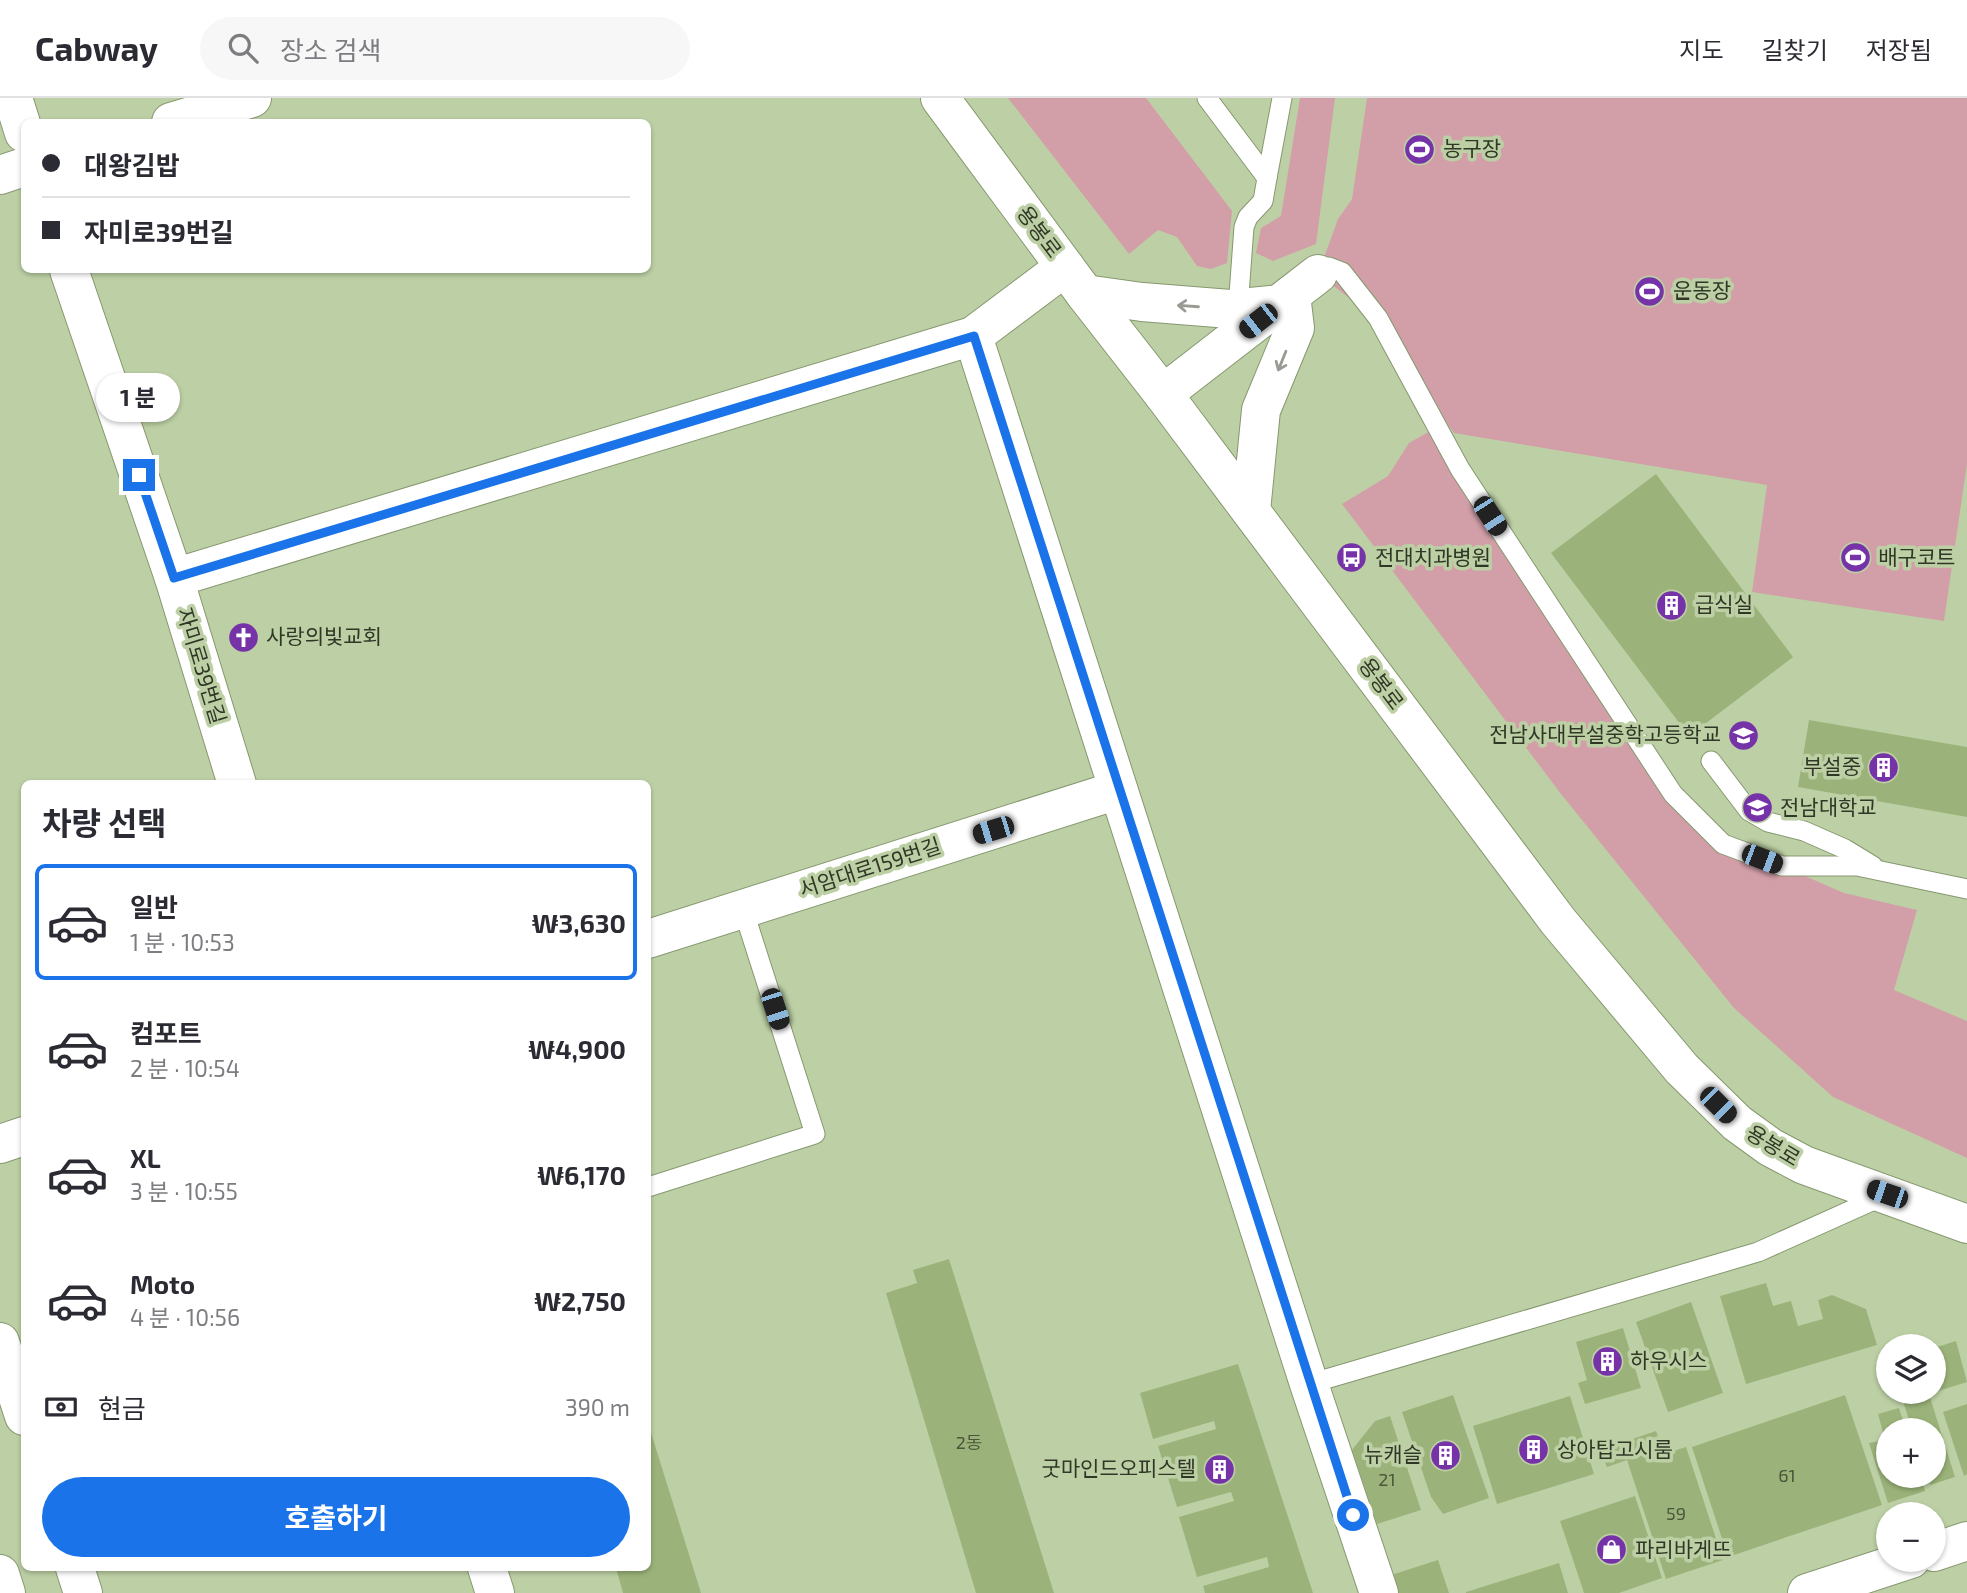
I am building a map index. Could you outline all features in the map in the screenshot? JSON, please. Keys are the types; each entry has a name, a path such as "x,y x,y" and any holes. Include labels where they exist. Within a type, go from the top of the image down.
{"street":[{"path":"13,98 21,123"},
{"path":"193,119 252,98"},
{"name":"용봉로","path":"940,98 1558,921 1682,1069 1737,1123 1770,1147 1804,1166 1967,1224"},
{"path":"0,175 21,168"},
{"name":"자미로39번길","path":"70,273 174,578 236,780"},
{"path":"174,578 974,336 1075,280 1142,302 1238,308 1296,291"},
{"path":"1163,394 1296,291"},
{"path":"1251,512 1261,410 1295,328 1296,291"},
{"path":"974,336 1118,790 1379,1593"},
{"name":"서암대로159번길","path":"651,938 1118,790"},
{"path":"0,1144 21,1137"},
{"path":"0,1342 21,1407"},
{"path":"1946,1548 1967,1541"},
{"path":"76,1571 83,1593"},
{"path":"488,1571 495,1593"},
{"path":"1807,1593 1876,1571"},
{"path":"0,1574 6,1593"}],"lane":[{"path":"1207,98 1267,178"},
{"path":"1238,308 1244,227 1263,201 1282,98"},
{"path":"1296,291 1329,267 1342,272 1378,318 1460,469 1673,794 1723,844 1782,866 1857,866 1967,889"},
{"path":"1711,761 1749,811 1768,822 1804,831 1845,849 1880,870"},
{"path":"651,1186 815,1134 743,909"},
{"path":"1310,1384 1758,1252 1887,1194"}],"shaded area":[{"path":"1008,98 1146,98 1232,211 1227,263 1211,269 1197,266 1177,237 1158,230 1129,254"},
{"path":"1300,98 1335,98 1316,244 1273,261 1256,253 1261,228 1281,216"},
{"name":"운동장","path":"1367,98 1967,98 1967,464 1944,621 1752,592 1767,485 1454,433 1361,307 1318,274 1338,219 1352,199"},
{"path":"1437,427 1673,794 1723,844 1844,893 1917,910 1894,990 1967,1021 1967,1158 1833,1097 1734,1008 1561,794 1342,504 1388,476 1409,443"}],"building":[{"name":"급식실","path":"1656,474 1793,657 1689,736 1551,553"},
{"name":"부설중","path":"1809,720 1967,747 1967,817 1798,787"},
{"path":"949,1259 1054,1593 976,1593 886,1293 917,1283 913,1270"},
{"path":"1766,1283 1773,1306 1791,1301 1798,1326 1823,1319 1818,1300 1832,1295 1866,1309 1876,1345 1746,1384 1720,1296"},
{"path":"1691,1302 1723,1393 1668,1412 1636,1322"},
{"name":"하우시스","path":"1623,1328 1641,1388 1585,1404 1578,1383 1587,1380 1576,1342"},
{"path":"1956,1341 1967,1382 1946,1389 1946,1344"},
{"name":"굿마인드오피스텔","path":"1238,1364 1313,1593 1205,1593 1203,1586 1269,1567 1267,1557 1197,1577 1179,1517 1234,1501 1231,1492 1177,1507 1158,1446 1216,1429 1214,1421 1153,1439 1140,1393"},
{"name":"뉴캐슬","path":"1453,1395 1489,1498 1443,1514 1431,1497 1402,1412"},
{"path":"1845,1395 1881,1502 1876,1502 1876,1507 1728,1557 1692,1447"},
{"name":"상아탑고시룸","path":"1570,1396 1594,1474 1497,1504 1473,1426"},
{"path":"1904,1404 1932,1404 1937,1418 1908,1418"},
{"path":"1967,1404 1967,1474 1964,1476 1946,1418 1943,1412"},
{"path":"1899,1408 1902,1418 1879,1418 1878,1414"},
{"path":"1390,1416 1421,1510 1377,1524 1352,1450 1375,1421"},
{"path":"1656,1431 1664,1454 1686,1447 1723,1560 1666,1579 1627,1460 1607,1467 1600,1450"},
{"path":"651,1433 701,1593 623,1593 617,1571 651,1571"},
{"path":"1876,1442 1876,1465 1869,1443"},
{"path":"1946,1448 1955,1477 1946,1480"},
{"path":"1883,1488 1924,1488 1925,1491 1888,1502"},
{"path":"1635,1496 1662,1578 1619,1593 1584,1593 1560,1521"},
{"path":"1438,1560 1449,1593 1397,1593 1391,1575"},
{"path":"1559,1563 1568,1593 1466,1593 1466,1592"}],"place":[{"name":"농구장","path":"1420,149"},
{"name":"운동장","path":"1650,291"},
{"name":"전대치과병원","path":"1352,558"},
{"name":"배구코트","path":"1855,558"},
{"name":"급식실","path":"1672,605"},
{"name":"사랑의빛교회","path":"243,637"},
{"name":"전남사대부설중학고등학교","path":"1744,735"},
{"name":"부설중","path":"1884,767"},
{"name":"전남대학교","path":"1757,808"},
{"name":"하우시스","path":"1607,1361"},
{"name":"상아탑고시룸","path":"1534,1450"},
{"name":"뉴캐슬","path":"1445,1455"},
{"name":"굿마인드오피스텔","path":"1219,1469"},
{"name":"파리바게뜨","path":"1612,1550"}],"route":[{"path":"139,475 174,578 974,336 1353,1515"}]}
